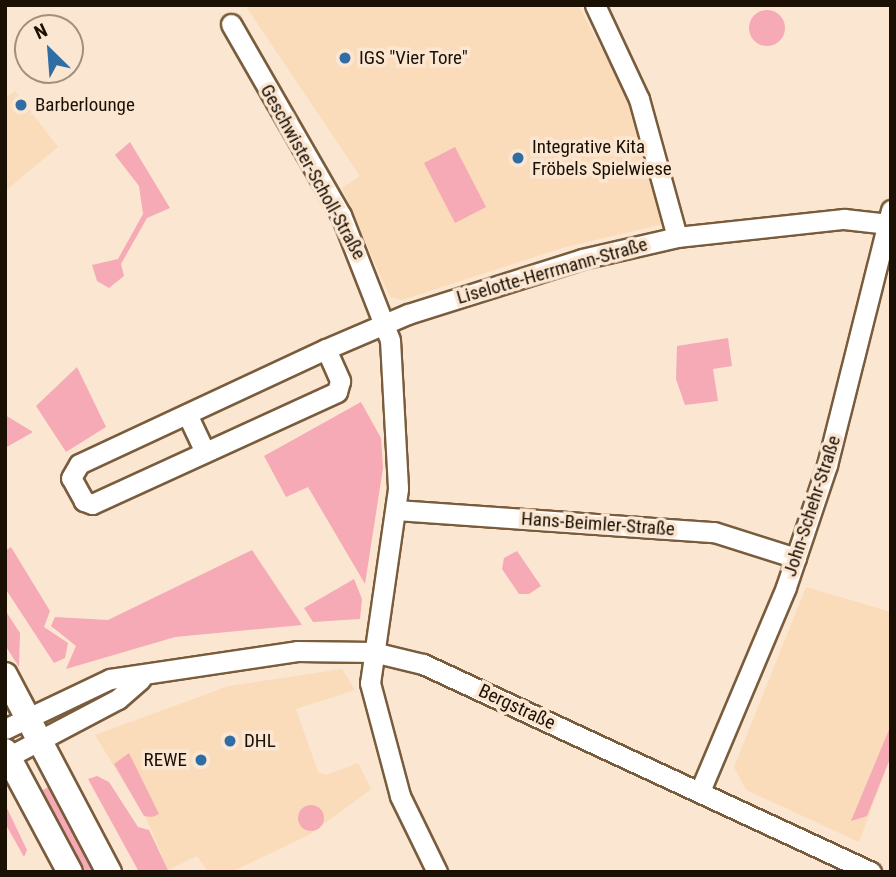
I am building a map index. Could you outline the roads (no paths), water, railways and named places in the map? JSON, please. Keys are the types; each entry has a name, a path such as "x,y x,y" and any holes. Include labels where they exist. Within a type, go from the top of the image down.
{"main road":[{"path":"5,675 41,738 109,872"},
{"path":"7,754 70,872"}],"street":[{"path":"595,5 634,85 677,237"},
{"name":"Geschwister-Scholl-Straße","path":"231,24 341,215 386,324 398,399 396,510 373,652 372,699 393,777 437,872"},
{"name":"Liselotte-Herrmann-Straße","path":"386,324 526,275 677,237 844,219 890,217"},
{"name":"John-Schehr-Straße","path":"699,791 796,558 827,465 890,217"},
{"path":"326,349 340,381 337,392 92,504 71,478 79,464 326,349 386,324"},
{"path":"187,414 205,452"},
{"name":"Hans-Beimler-Straße","path":"396,510 715,532 796,558"},
{"name":"Bergstraße","path":"5,729 110,679 141,679 257,656 373,652 423,664 871,872"},
{"name":"Bergstraße","path":"7,754 118,699 141,679"}],"place":[{"name":"IGS \"Vier Tore\"","path":"345,58"},
{"name":"Barberlounge","path":"21,105"},
{"name":"Integrative Kita Fröbels Spielwiese","path":"518,158"},
{"name":"DHL","path":"230,741"},
{"name":"REWE","path":"201,760"}]}
